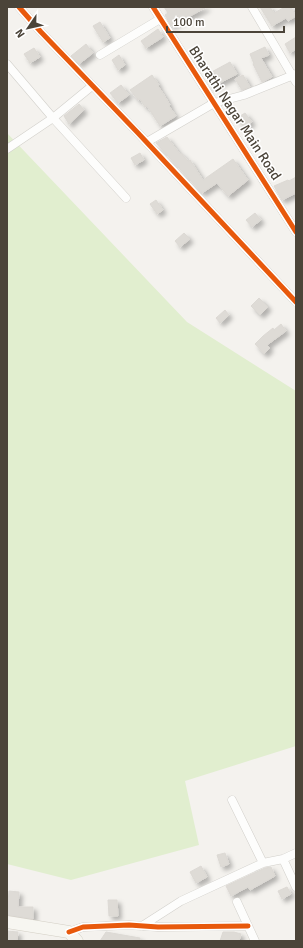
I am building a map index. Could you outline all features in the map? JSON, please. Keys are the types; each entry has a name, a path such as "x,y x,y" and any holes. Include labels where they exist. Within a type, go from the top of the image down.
{"street":[{"path":"19,7 296,302"},
{"name":"Bharathi Nagar Main Road","path":"153,7 296,232"},
{"path":"147,142 214,102 244,95 295,77 252,7"},
{"path":"100,55 160,19"},
{"path":"7,64 53,118 126,198"},
{"path":"7,149 53,118 92,86"},
{"path":"232,800 263,863"},
{"path":"142,926 181,901 263,863 283,859 296,853"},
{"path":"283,859 296,887"},
{"path":"238,902 256,941"},
{"path":"7,922 73,937 83,927 129,925 158,927 248,926"}],"green space":[{"path":"7,133 187,322 296,391 296,746 185,781 199,845 71,880 7,864"}],"building":[{"path":"164,7 207,7 171,26 165,15 168,13"},
{"path":"260,7 270,7 274,13 285,7 291,7 296,16 288,21 286,18 272,26"},
{"path":"100,22 110,38 103,42 93,26"},
{"path":"158,29 163,37 146,48 141,41"},
{"path":"296,37 296,49 290,53 285,44"},
{"path":"86,44 93,53 79,64 71,56"},
{"path":"265,47 269,55 261,58 272,77 262,82 250,54"},
{"path":"34,48 40,57 30,63 24,54"},
{"path":"119,55 125,65 118,70 112,60"},
{"path":"230,62 237,74 212,87 206,75"},
{"path":"152,75 176,116 160,126 147,106 145,107 140,99 138,100 130,90"},
{"path":"243,75 250,87 242,90 235,79"},
{"path":"121,85 129,95 118,103 110,93"},
{"path":"79,104 84,110 69,124 64,116"},
{"path":"245,113 252,122 244,128 237,118"},
{"path":"167,137 180,154 181,153 188,161 190,160 203,180 233,159 248,180 228,196 217,183 202,193 156,143"},
{"path":"140,153 144,160 135,165 131,158"},
{"path":"296,177 296,193 282,200 274,186"},
{"path":"156,200 163,210 157,214 150,204"},
{"path":"255,213 261,220 252,227 246,220"},
{"path":"184,233 190,239 180,247 175,241"},
{"path":"259,298 268,307 260,315 251,306"},
{"path":"225,310 229,315 220,323 216,318"},
{"path":"281,324 286,331 267,345 270,348 264,354 255,344 273,328 274,330"},
{"path":"225,853 229,864 221,867 217,855"},
{"path":"201,866 207,877 196,883 190,872"},
{"path":"271,867 275,876 250,890 248,887 231,896 226,886 265,868"},
{"path":"287,887 291,894 282,899 278,891"},
{"path":"9,891 19,892 18,907 33,907 33,919 7,915"},
{"path":"108,900 117,900 118,916 109,916"},
{"path":"7,931 18,932 17,941 7,941"},
{"path":"106,932 140,938 140,941 100,941"},
{"path":"223,932 234,932 241,934 239,941 220,941"}],"cycle path":[{"path":"19,7 296,302"},
{"path":"153,7 296,232"},
{"path":"69,932 83,927 129,925 158,927 248,926"}]}
